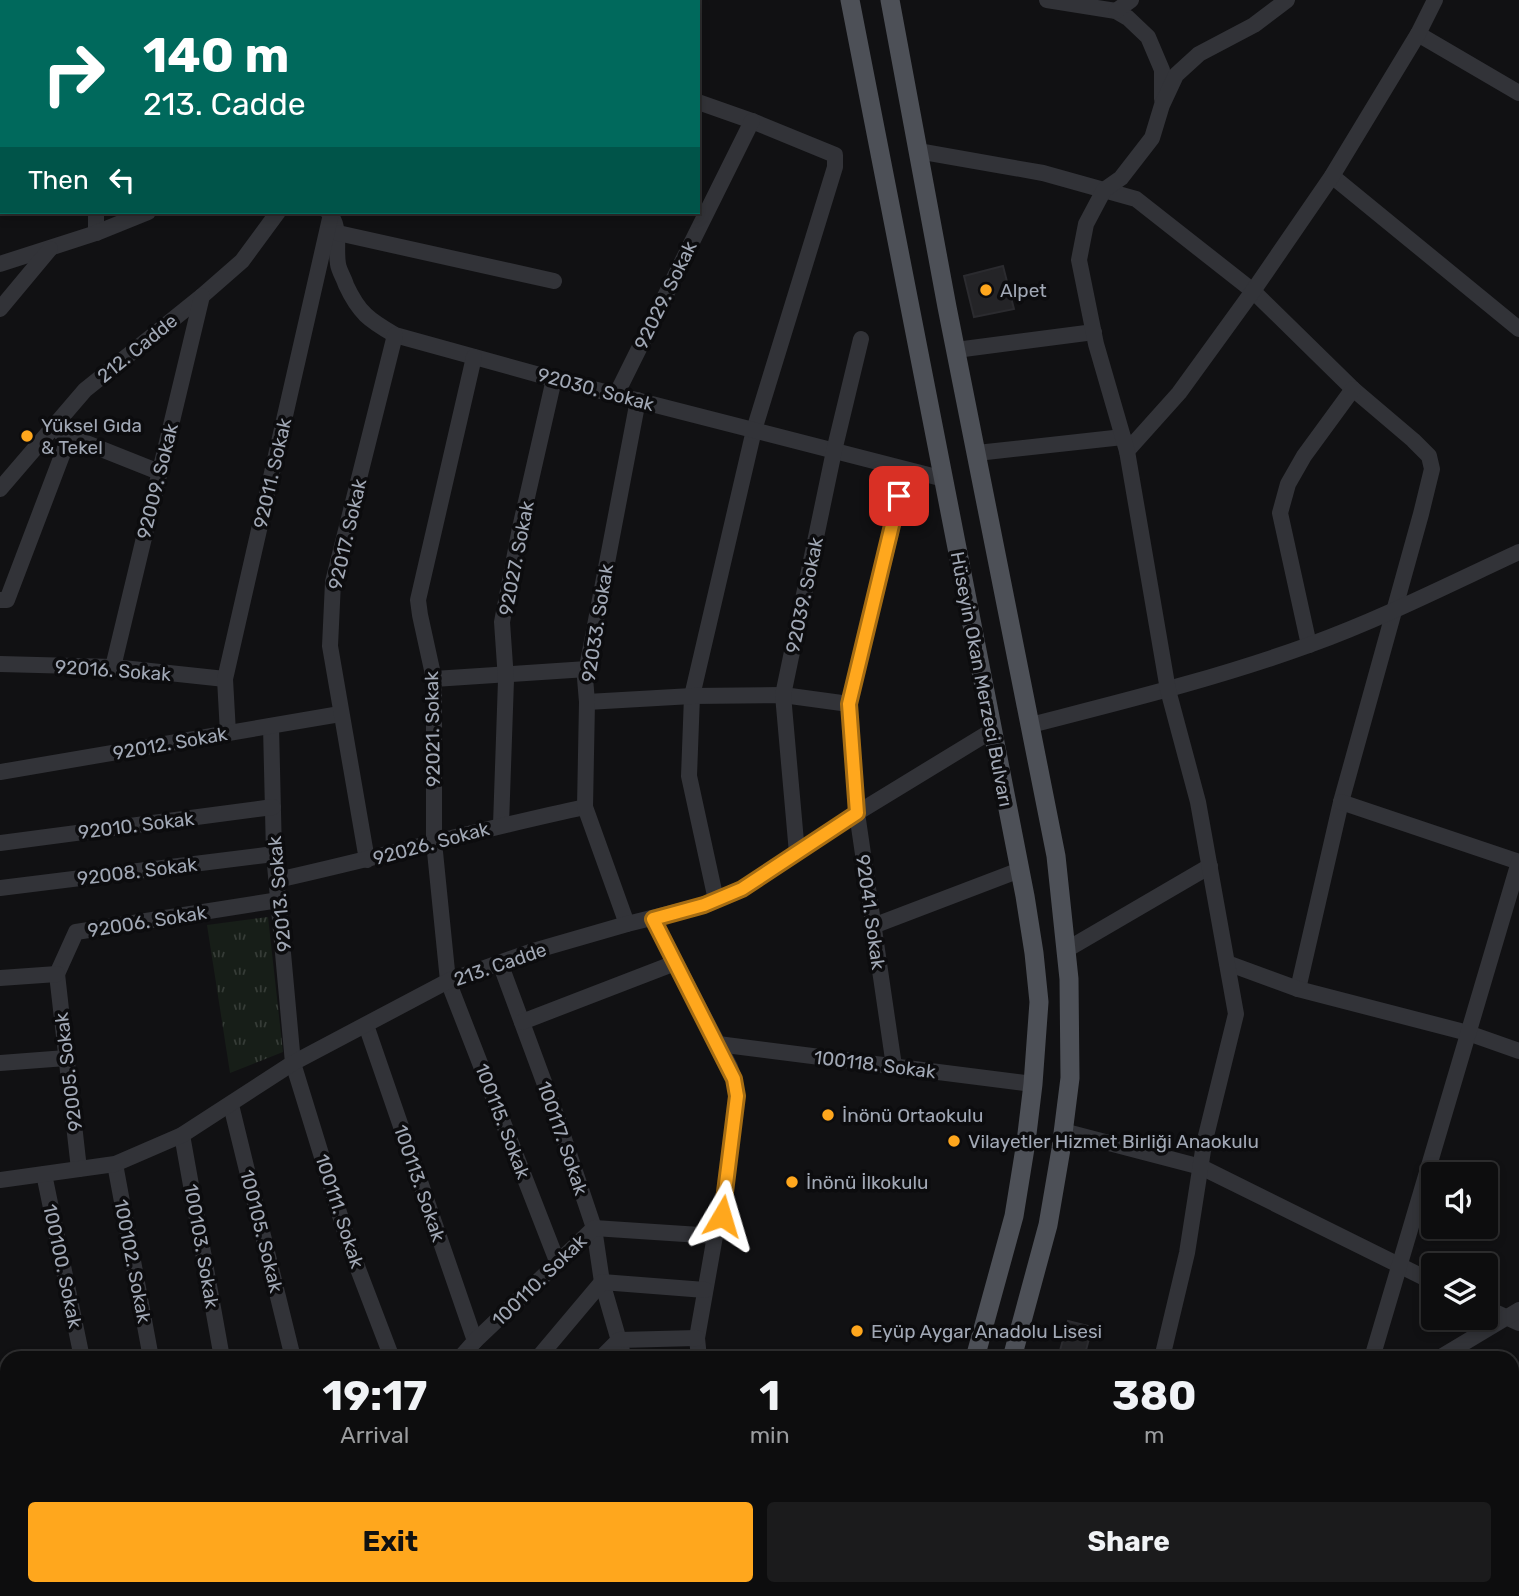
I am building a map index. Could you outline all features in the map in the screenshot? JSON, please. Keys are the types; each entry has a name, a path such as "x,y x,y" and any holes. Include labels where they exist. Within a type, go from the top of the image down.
{"main road":[{"name":"Hüseyin Okan Merzeci Bulvarı","path":"850,0 1020,870 1039,1002 1033,1084 1014,1216 977,1351"},
{"name":"Hüseyin Okan Merzeci Bulvarı","path":"890,0 1056,856 1069,979 1070,1078 1063,1130 1048,1226 1014,1351"}],"street":[{"path":"1047,0 1116,11 1128,18 1148,37 1162,69 1162,105"},
{"path":"1116,11 1131,0"},
{"path":"1164,1351 1187,1253 1207,1131 1236,1014 1198,802 1168,690 1125,444 1094,332 1079,260 1086,224 1104,190 1121,178 1152,138 1162,105 1176,75 1199,54 1254,25 1287,0"},
{"path":"976,453 1125,444 1179,393 1332,176 1418,34 1435,0"},
{"path":"1418,34 1519,93"},
{"path":"700,103 835,155 835,167 754,430 692,696 689,776 716,900"},
{"name":"92029. Sokak","path":"616,395 752,121"},
{"path":"918,151 1043,173 1136,199 1253,291 1353,389 1429,456 1432,469 1421,514 1340,802 1298,989"},
{"path":"1332,176 1519,329"},
{"path":"96,214 96,233"},
{"path":"0,264 96,233 143,214"},
{"name":"212. Cadde","path":"2,485 85,390 242,261 277,214"},
{"name":"92030. Sokak","path":"329,214 338,233 338,266 354,302 371,321 395,335 554,379 944,479"},
{"name":"92011. Sokak","path":"228,733 225,679 329,214"},
{"path":"338,233 554,281"},
{"path":"0,309 50,249"},
{"name":"92009. Sokak","path":"113,667 202,296"},
{"path":"956,350 1094,332"},
{"name":"92017. Sokak","path":"367,860 330,646 333,582 395,335"},
{"name":"92039. Sokak","path":"797,853 783,695 834,451 862,339"},
{"name":"92021. Sokak","path":"449,981 434,842 434,679 418,600 474,357"},
{"name":"92027. Sokak","path":"501,825 506,674 502,622 554,379"},
{"path":"1309,645 1280,513 1288,484 1304,456 1353,389"},
{"name":"92033. Sokak","path":"627,924 585,807 585,678 638,400"},
{"path":"50,429 159,472"},
{"path":"0,600 7,600 69,437"},
{"name":"92041. Sokak","path":"894,1066 857,813 849,704 906,470"},
{"path":"1031,725 1168,690 1309,645 1394,610 1519,552"},
{"name":"92016. Sokak","path":"0,664 113,667 225,679"},
{"path":"434,679 587,669"},
{"path":"587,702 692,696 783,695 849,704"},
{"name":"92012. Sokak","path":"0,772 341,714"},
{"name":"92013. Sokak","path":"271,726 274,854 293,1063"},
{"name":"213. Cadde","path":"0,1180 115,1164 182,1135 293,1063 449,981 530,952 704,905 742,889 857,813 993,730"},
{"path":"1340,802 1519,862 1374,1351"},
{"name":"92010. Sokak","path":"0,843 273,807"},
{"name":"92026. Sokak","path":"277,880 585,807"},
{"name":"92008. Sokak","path":"0,888 274,854"},
{"path":"1066,950 1210,866"},
{"path":"873,926 1020,870"},
{"name":"92006. Sokak","path":"57,974 76,932 279,900"},
{"path":"653,919 718,1044 734,1079 737,1096 722,1216 715,1236 697,1338 698,1351"},
{"name":"100117. Sokak","path":"500,962 594,1228 602,1282 622,1351"},
{"path":"522,1022 676,962"},
{"path":"1227,963 1298,989 1468,1033 1519,1051"},
{"path":"0,978 57,974"},
{"name":"92005. Sokak","path":"57,974 79,1169"},
{"name":"100115. Sokak","path":"449,981 558,1261"},
{"name":"100113. Sokak","path":"366,1025 475,1341"},
{"name":"100118. Sokak","path":"718,1044 1033,1084"},
{"path":"0,1063 66,1058"},
{"name":"100111. Sokak","path":"293,1063 350,1248 389,1351"},
{"name":"100105. Sokak","path":"231,1104 291,1351"},
{"path":"1063,1130 1201,1167 1421,1276"},
{"name":"100103. Sokak","path":"182,1135 221,1351"},
{"name":"100102. Sokak","path":"115,1164 150,1351"},
{"name":"100100. Sokak","path":"44,1174 81,1351"},
{"name":"100110. Sokak","path":"466,1351 594,1228 715,1236"},
{"path":"544,1351 602,1282 705,1290"},
{"path":"1498,1312 1515,1317"},
{"path":"1452,1351 1515,1317"},
{"path":"608,1351 619,1340 697,1338"}],"green space":[{"path":"268,917 283,1052 230,1073 207,925"}],"building":[{"path":"1003,266 1014,309 974,317 964,276"},
{"path":"1068,1321 1092,1327 1086,1351 1060,1351"}],"place":[{"name":"Alpet","path":"986,290"},
{"name":"Yüksel Gıda & Tekel","path":"27,436"},
{"name":"İnönü Ortaokulu","path":"828,1115"},
{"name":"Vilayetler Hizmet Birliği Anaokulu","path":"954,1141"},
{"name":"İnönü İlkokulu","path":"792,1182"},
{"name":"Eyüp Aygar Anadolu Lisesi","path":"857,1331"}],"route":[{"path":"722,1216 737,1096 734,1079 653,919 704,905 742,889 857,813 849,704 899,496"}]}
